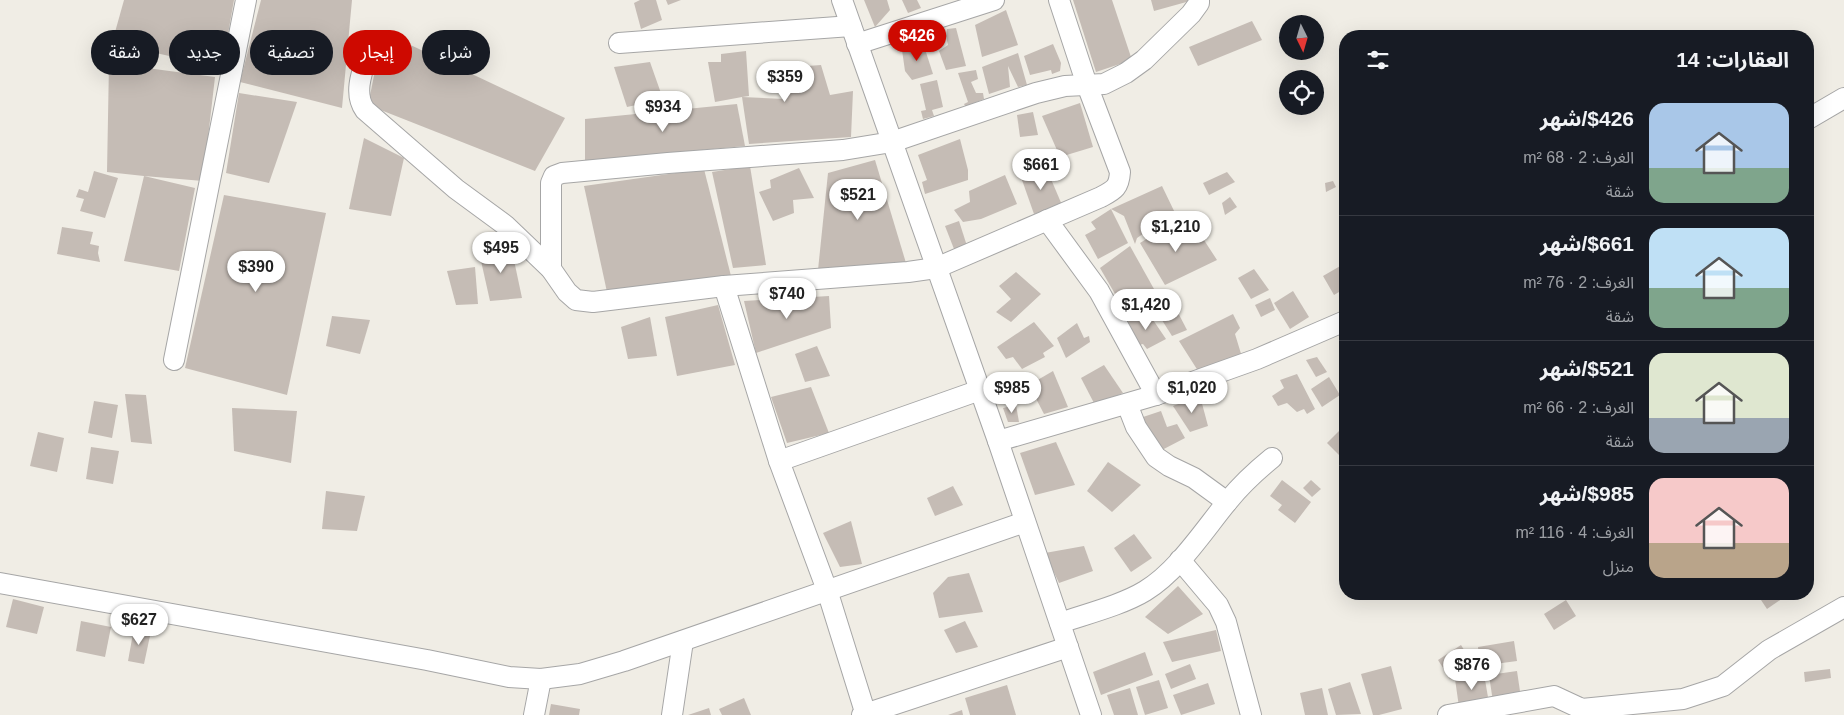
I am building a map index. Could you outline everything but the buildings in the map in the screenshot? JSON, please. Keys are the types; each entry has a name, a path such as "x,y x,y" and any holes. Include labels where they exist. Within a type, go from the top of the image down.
{"street":[{"path":"174,360 246,0"},
{"path":"842,0 998,441 1091,715"},
{"path":"619,43 854,35 994,0"},
{"path":"363,75 358,94 365,110 456,189 505,225 550,269 567,292 576,300 593,302 724,286 908,272 936,268 1101,197 1114,190 1120,181 1120,172 1087,85 1059,0"},
{"path":"550,269 551,183 554,176 562,173 668,163 843,150 892,142 1036,93 1065,86 1104,84 1126,73 1144,60 1191,14 1199,0"},
{"path":"1814,116 1844,98"},
{"path":"1046,220 1099,291 1156,395"},
{"path":"724,286 779,461 827,590 865,715 1068,647"},
{"path":"998,441 1156,395 1257,359 1339,325"},
{"path":"779,461 980,390"},
{"path":"1127,404 1136,428 1156,457 1169,466 1194,478 1227,502"},
{"path":"1060,623 1119,602 1146,590 1180,560 1246,480 1272,458"},
{"path":"0,583 509,676 541,679 580,674 683,641 1025,522"},
{"path":"1180,560 1218,605 1226,622 1251,715"},
{"path":"1448,715 1554,696 1582,709 1683,699 1723,686 1769,650 1844,607"},
{"path":"672,715 683,641"},
{"path":"534,715 541,679"}]}
